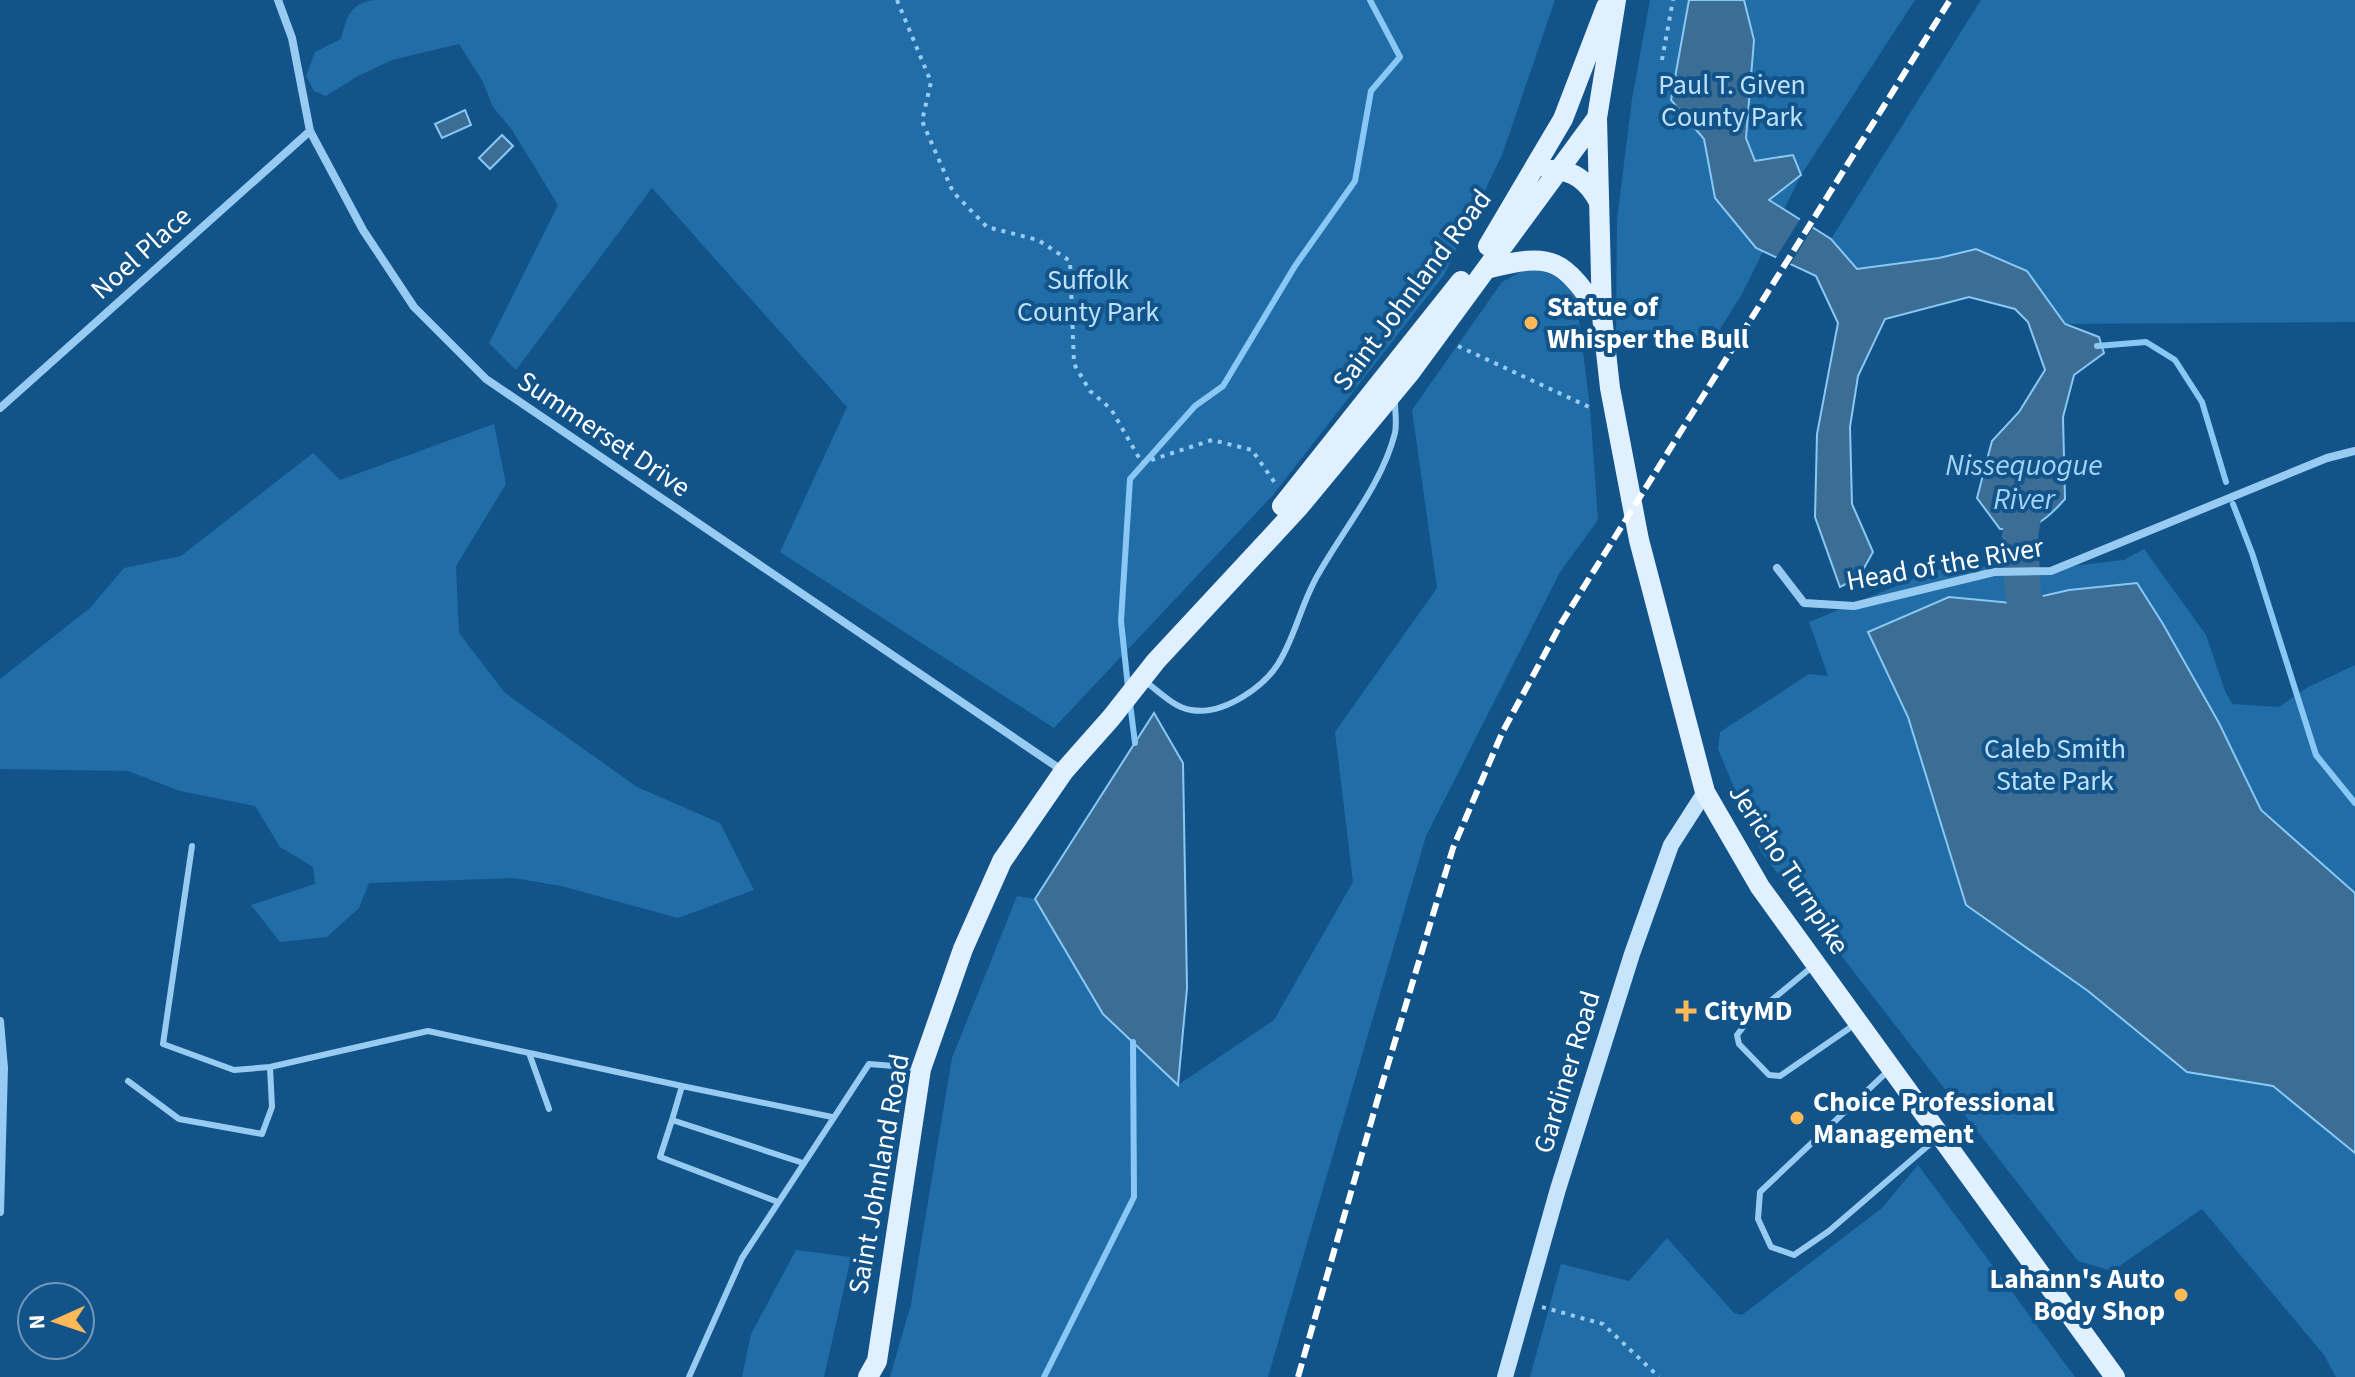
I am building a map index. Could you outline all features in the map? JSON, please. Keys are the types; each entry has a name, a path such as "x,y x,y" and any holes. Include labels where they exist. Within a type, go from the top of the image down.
{"main road":[{"name":"Saint Johnland Road","path":"1221,591 1324,452 1493,238 1563,119 1608,0"},
{"name":"Jericho Turnpike","path":"1616,0 1597,118 1602,316 1610,388 1639,540 1705,792 1760,887 2115,1377"},
{"name":"Saint Johnland Road","path":"868,1377 877,1361 921,1069 963,949 1002,861 1064,771 1156,661 1299,507 1394,392 1597,118"},
{"path":"1527,180 1537,173 1559,169 1570,172 1586,182 1599,202"},
{"path":"1486,269 1530,260 1542,259 1552,263 1564,269 1579,284 1602,316"},
{"name":"Gardiner Road","path":"1505,1377 1558,1189 1632,954 1671,845 1705,792"}],"street":[{"name":"Summerset Drive","path":"278,0 292,38 310,131 363,230 414,307 486,379 1064,771"},
{"name":"Noel Place","path":"0,408 310,131"},
{"name":"Head of the River","path":"1777,568 1804,603 1854,606 1994,572 2051,571 2327,458 2355,451"},
{"path":"0,1021 4,1068 0,1212"}],"lane":[{"path":"1142,679 1189,710 1202,711 1224,706 1261,685 1282,658 1317,575 1364,500 1387,456 1396,429 1394,392"},
{"path":"192,846 163,1044 234,1070 270,1067 428,1031 832,1117"},
{"path":"1816,963 1750,1018 1737,1035 1739,1044 1769,1075 1780,1076 1859,1022"},
{"path":"529,1053 549,1109"},
{"path":"689,1377 742,1258 869,1064 921,1069"},
{"path":"128,1081 179,1119 262,1134 272,1107 270,1067"},
{"path":"1892,1067 1760,1192 1758,1219 1771,1247 1794,1255 1829,1231 1940,1135"},
{"path":"682,1086 660,1157 778,1202"},
{"path":"672,1120 803,1163"}],"path":[{"path":"897,0 931,82 922,121 953,192 987,227 1038,240 1070,261 1074,364 1090,391 1111,409 1142,463 1212,440 1252,450 1282,490"},
{"path":"1662,60 1673,0"},
{"path":"1458,346 1589,407"},
{"path":"1526,1302 1603,1324 1659,1377"}],"green space":[{"name":"Suffolk County Park","path":"373,0 1555,0 1502,155 1444,275 1273,495 1054,728 780,552 847,407 652,188 516,370 489,343 558,205 512,130 493,107 483,82 459,44 392,60 326,96 314,91 306,76 315,52 341,39 350,13 359,5"},
{"name":"Paul T. Given County Park","path":"1650,0 1915,0 1801,175 1742,294 1710,345 1616,337 1617,220 1632,99"},
{"path":"1981,0 2355,0 2355,322 2065,324 2027,271 1976,249 1939,258 1857,269 1831,239"},
{"path":"1529,267 1559,272 1576,296 1590,408 1598,520 1560,572 1426,836 1268,1377 890,1377 911,1304 952,1058 1017,896 1035,899 1103,1014 1178,1085 1274,1020 1353,882 1335,732 1437,588 1412,410 1502,282"},
{"path":"494,424 506,484 456,566 459,633 505,693 637,787 720,823 754,890 678,918 561,886 514,878 369,883 359,908 327,937 280,942 251,905 315,884 313,867 280,847 255,806 180,791 128,771 0,769 0,679 90,608 124,568 181,556 313,453 340,480"},
{"name":"Caleb Smith State Park","path":"2144,549 2206,635 2232,704 2279,707 2308,687 2355,665 2355,1377 2336,1377 2324,1355 2202,1209 2112,1271 2078,1261 1761,852 1718,749 1720,732 1809,674 1828,676 1809,622 1930,572 1962,566 2047,569 2124,560"},
{"path":"1918,1165 2075,1377 1530,1377 1561,1264 1629,1281 1667,1238 1734,1313 1742,1315 1882,1208"},
{"path":"796,1250 851,1257 824,1377 742,1377 751,1334"}],"water":[{"name":"Nissequogue River","path":"1689,0 1744,0 1754,40 1746,138 1755,161 1793,155 1801,175 1769,200 1831,239 1857,269 1939,258 1976,249 2027,271 2065,324 2099,337 2104,353 2074,375 2063,417 2065,499 2043,520 2029,527 2000,529 1977,498 1992,441 2019,412 2045,370 2028,322 2015,309 1969,297 1885,319 1858,376 1850,427 1852,504 1873,552 1859,577 1840,587 1815,517 1817,434 1838,323 1816,276 1756,248 1715,198 1704,139 1671,100"},
{"path":"465,110 471,125 442,138 435,124"},
{"path":"502,135 513,146 490,169 479,158"},
{"name":"Caleb Smith State Park","path":"2137,583 2219,723 2261,810 2355,893 2355,1153 2273,1086 2187,1072 2088,991 1966,905 1908,717 1868,632 1949,597 2012,603 2069,590"},
{"path":"1154,713 1183,763 1187,988 1178,1085 1103,1014 1035,899"}],"pier":[{"path":"1802,216 1815,224 1788,268 1774,261"}],"waterway":[{"path":"1128,687 1121,621 1130,479 1195,406 1223,386 1295,266 1355,181 1371,91 1400,57 1370,0"},
{"path":"2097,346 2146,342 2175,360 2202,402 2226,482"},
{"name":"Nissequogue River","path":"2029,480 2020,536 2023,595 2042,645"},
{"path":"2233,504 2252,553 2316,755 2355,803"},
{"path":"1130,703 1135,743"},
{"path":"1044,1377 1134,1197 1133,1042"}],"railway":[{"path":"1298,1377 1453,848 1502,733 1562,622 1950,0"}],"place":[{"name":"Statue of Whisper the Bull","path":"1531,323"},
{"name":"CityMD","path":"1686,1011"},
{"name":"Choice Professional Management","path":"1797,1118"},
{"name":"Lahann's Auto Body Shop","path":"2181,1295"}]}
